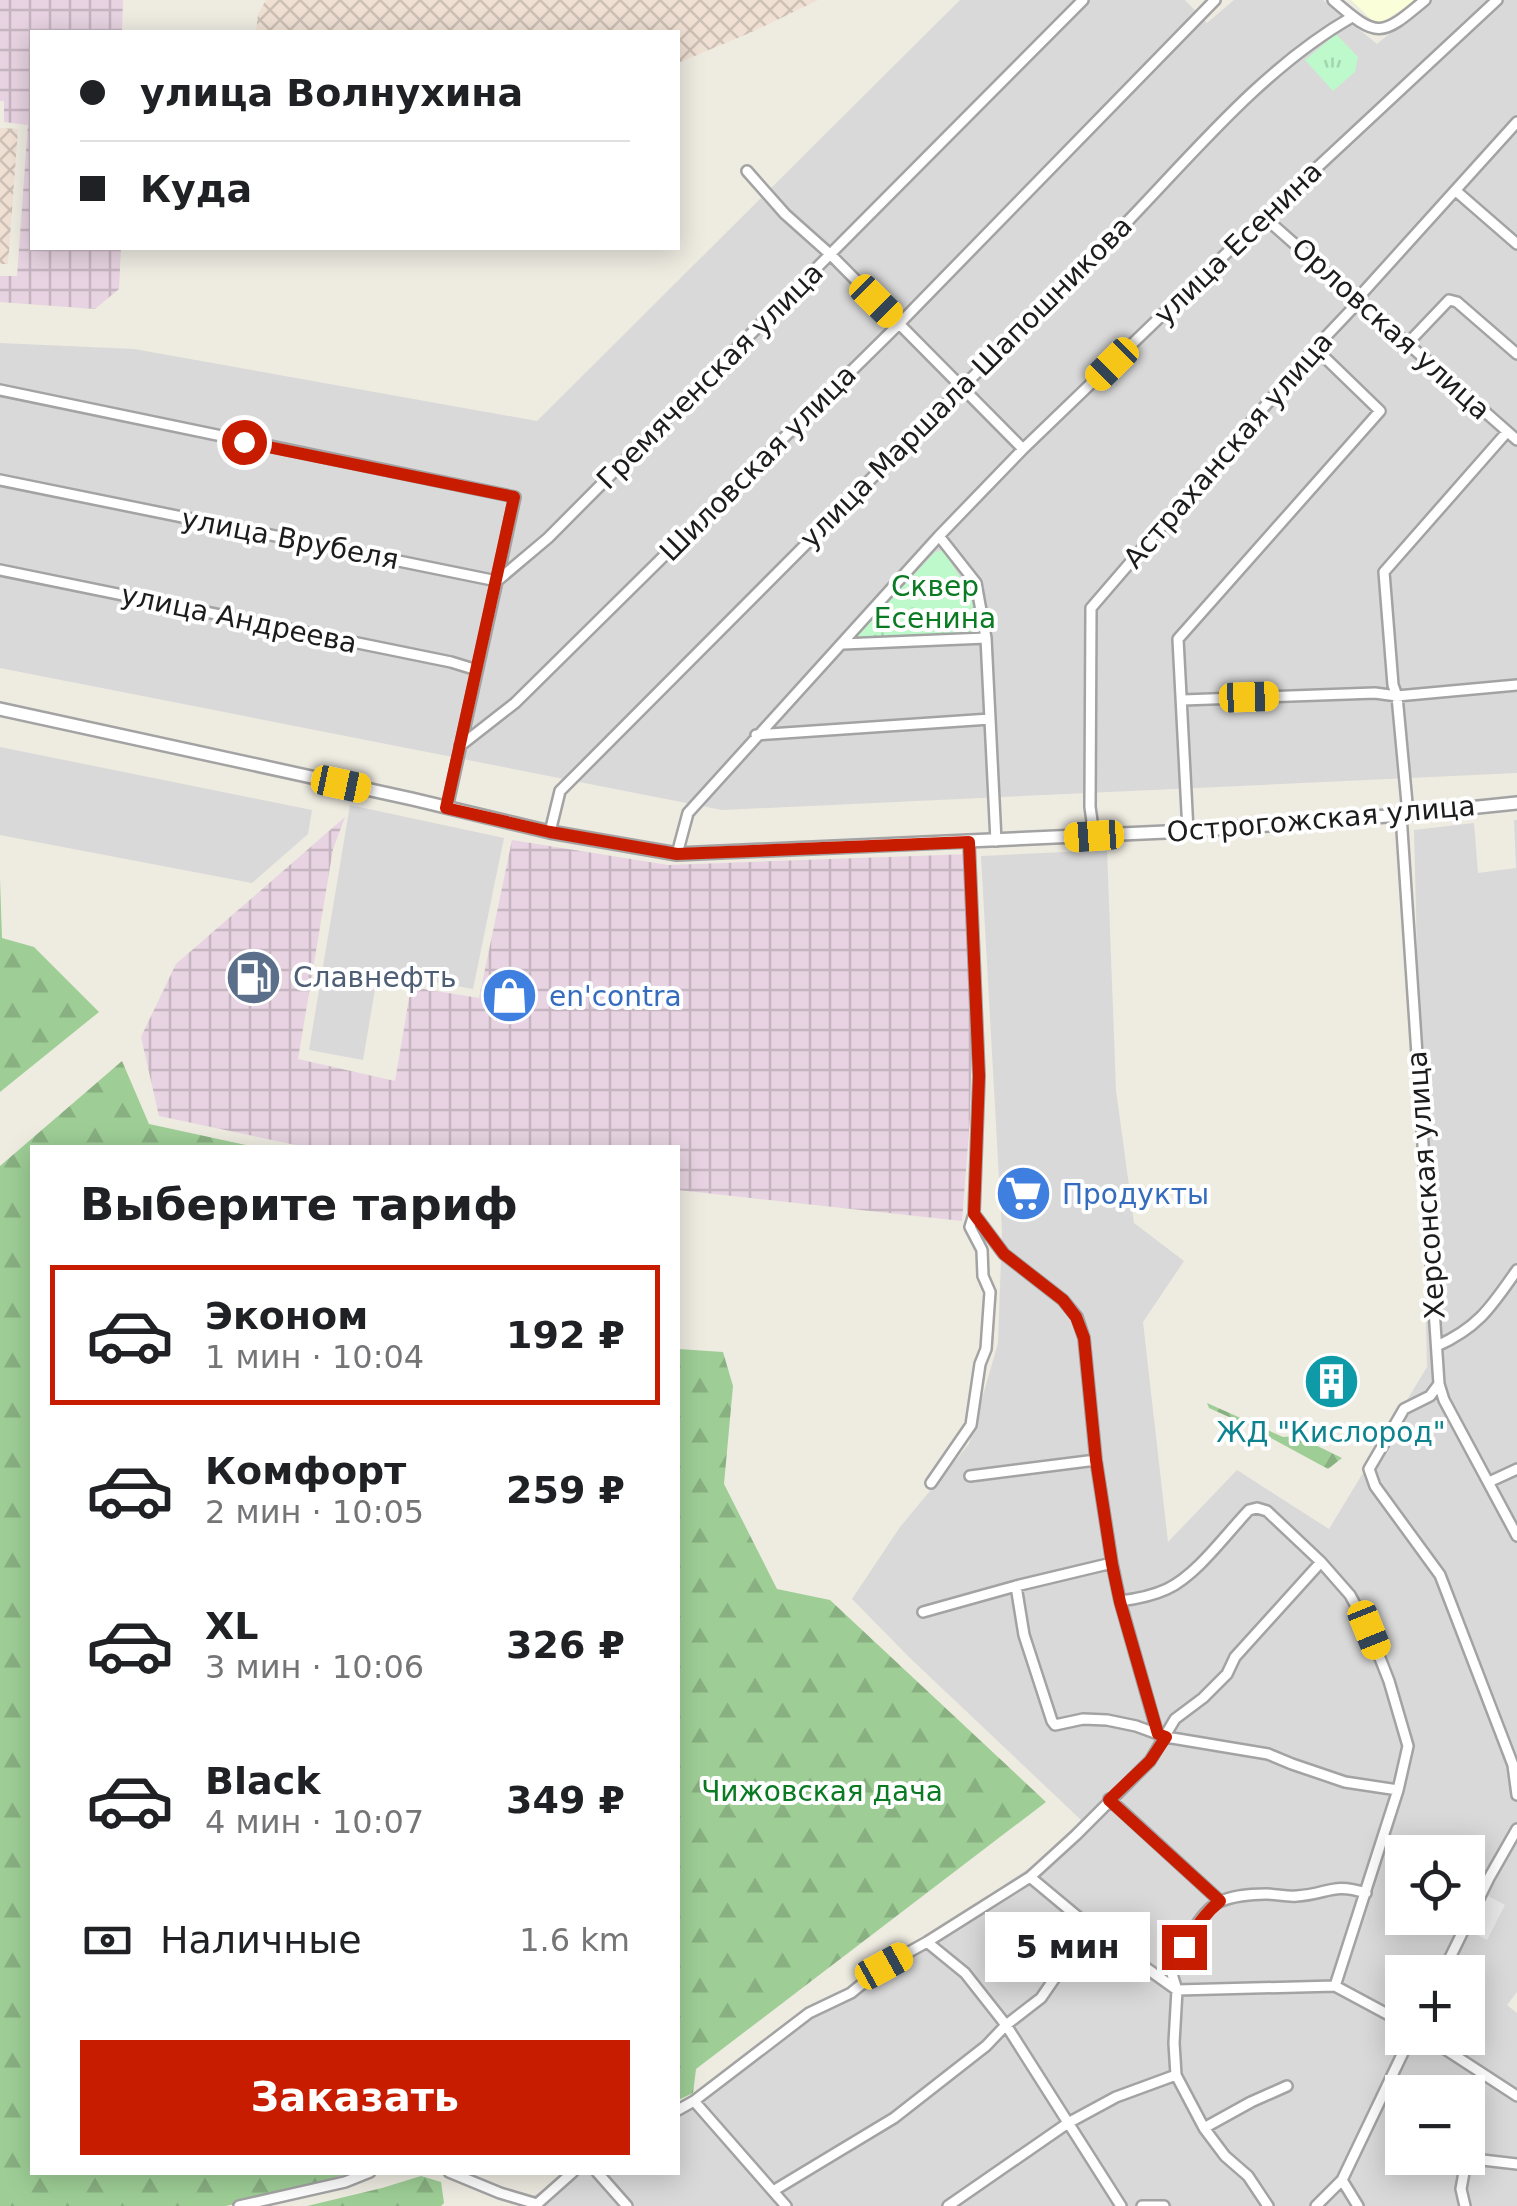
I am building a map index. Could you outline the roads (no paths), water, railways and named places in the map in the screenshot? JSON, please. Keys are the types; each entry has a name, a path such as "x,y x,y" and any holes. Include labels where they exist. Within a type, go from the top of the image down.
{"street":[{"name":"Гремяченская улица","path":"497,581 548,538 1083,0"},
{"path":"1334,0 1352,17 1372,29 1384,30 1425,0"},
{"name":"улица Есенина","path":"677,854 688,814 939,536 1023,449 1264,217 1496,0"},
{"name":"Шиловская улица","path":"460,746 515,704 899,324 1208,2"},
{"name":"улица Маршала Шапошникова","path":"550,832 560,791 1213,132 1282,66 1352,17"},
{"name":"Астраханская улица","path":"1094,836 1090,808 1091,608 1358,298 1517,122"},
{"path":"747,172 1023,449"},
{"path":"1456,191 1517,244"},
{"name":"Орловская улица","path":"1264,217 1517,440"},
{"path":"1408,343 1449,300 1458,302 1517,354"},
{"path":"1188,831 1178,639 1380,411 1315,348"},
{"path":"0,390 514,497 446,808"},
{"name":"Херсонская улица","path":"1508,432 1384,572 1393,686 1398,696 1439,1384 1517,1536"},
{"name":"улица Врубеля","path":"0,480 497,581"},
{"path":"939,536 976,584 986,638 996,840"},
{"name":"улица Андреева","path":"0,570 477,670"},
{"path":"843,644 986,638"},
{"path":"1183,700 1398,696 1517,685"},
{"name":"Острогожская улица","path":"0,710 550,832 677,854 1188,831 1517,803"},
{"path":"756,735 990,719"},
{"path":"931,1483 970,1425 986,1349 990,1292 983,1276 982,1250 970,1227 974,1214 979,1076 969,842"},
{"path":"974,1214 1004,1254 1063,1300 1076,1317 1084,1338 1096,1460 1112,1564 1162,1736"},
{"path":"1437,1346 1463,1334 1492,1306 1517,1270"},
{"path":"1439,1384 1430,1396 1404,1409 1369,1470 1376,1486 1440,1574 1512,1764 1517,1795"},
{"path":"970,1476 1096,1460"},
{"path":"1488,1482 1517,1469"},
{"path":"1120,1602 1170,1588 1189,1574 1249,1510 1257,1508 1266,1511 1322,1562 1350,1594 1389,1682 1408,1746 1398,1790 1334,1986"},
{"path":"680,2109 809,2013 851,1994 884,1966 1030,1877 1150,1761 1175,1718 1227,1674 1236,1657 1322,1562"},
{"path":"923,1612 1112,1564"},
{"path":"1016,1586 1024,1635 1052,1721 1060,1726 1083,1720 1107,1720 1162,1736 1268,1754 1345,1782 1398,1790"},
{"path":"1109,1800 1220,1901"},
{"path":"1451,1955 1517,1829"},
{"path":"1030,1877 1096,1932 1177,1990 1334,1986 1385,2013"},
{"path":"1268,2206 1248,2176 1224,2156 1204,2128 1176,2075 1177,1990 1172,1974 1194,1930 1220,1901 1270,1894 1313,1895 1335,1887 1366,1893"},
{"path":"773,2191 894,2118 986,2046 1041,1998 1060,1970 1096,1932"},
{"path":"927,1942 965,1973 1006,2026 1121,2206"},
{"path":"1316,2206 1342,2180 1402,2055"},
{"path":"1454,2055 1517,2096"},
{"path":"948,2206 1068,2124 1116,2097 1176,2075"},
{"path":"1204,2128 1287,2086"},
{"path":"694,2101 786,2206"},
{"path":"1465,2206 1465,2167 1474,2159 1517,2164"},
{"path":"239,2206 362,2175"},
{"path":"456,2175 538,2205 570,2175"},
{"path":"600,2175 627,2206"},
{"path":"1342,2180 1358,2206"},
{"path":"1142,2206 1164,2206"}],"place":[{"name":"Cлавнефть","path":"254,977"},
{"name":"en'contra","path":"510,996"},
{"name":"Продукты","path":"1023,1194"},
{"name":"ЖД \"Кислород\"","path":"1331,1381"}],"park label":[{"name":"Сквер Есенина","path":"935,602"},
{"name":"Чижовская дача","path":"822,1791"}]}
